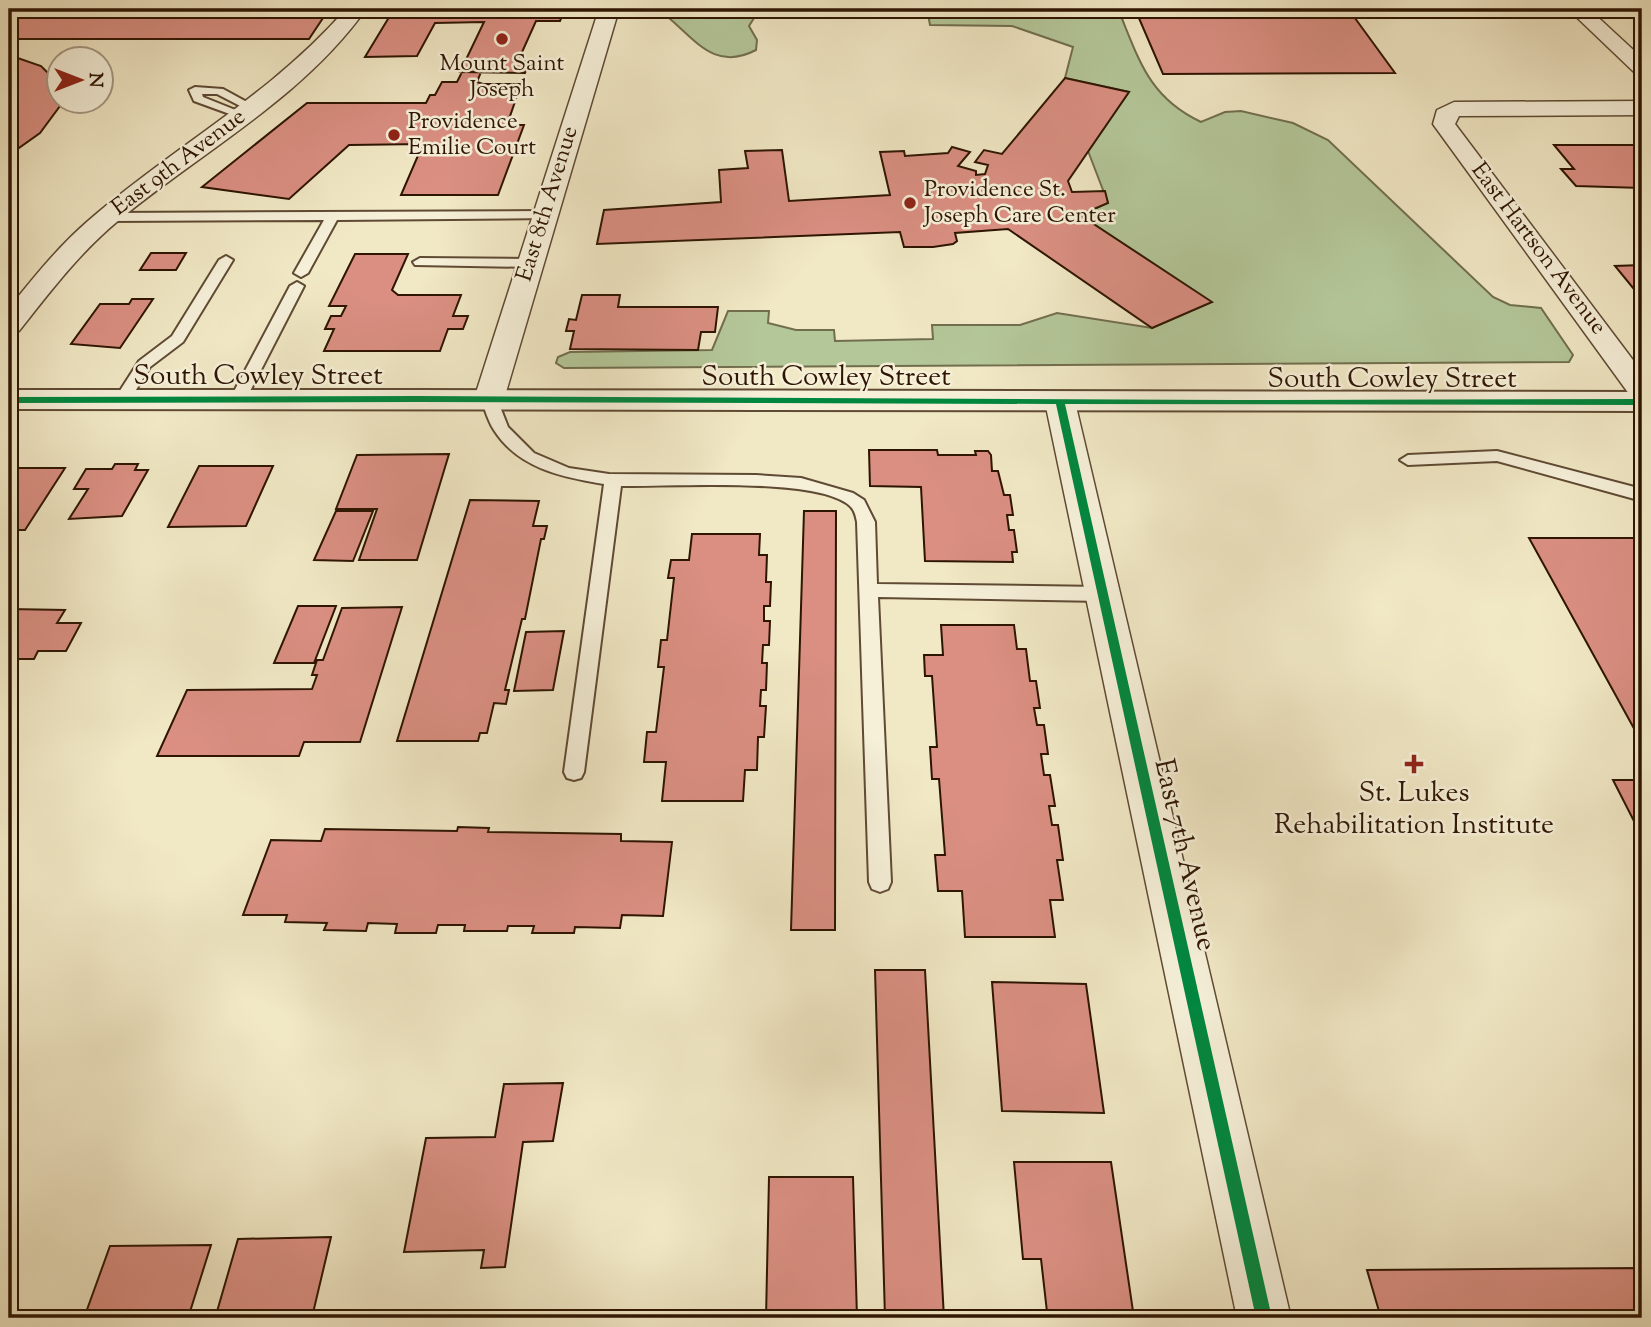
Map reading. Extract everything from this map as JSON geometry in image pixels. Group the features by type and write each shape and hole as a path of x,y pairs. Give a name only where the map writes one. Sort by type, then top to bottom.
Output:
{"street":[{"name":"East 9th Avenue","path":"9,325 72,251 107,217 306,64 338,32 356,9"},
{"name":"East 8th Avenue","path":"489,399 609,9"},
{"path":"1578,9 1642,69"},
{"name":"East Hartson Avenue","path":"1642,108 1454,109 1445,115 1444,124 1642,392"},
{"name":"South Cowley Street","path":"9,400 1642,402"},
{"name":"East 7th Avenue","path":"1060,402 1264,1318"}],"lane":[{"path":"107,217 545,215"},
{"path":"237,399 332,216"},
{"path":"122,400 144,365 178,339 226,260"},
{"path":"420,262 530,263"},
{"path":"489,399 501,429 526,453 573,476 613,480 794,482 825,488 849,497 860,506 866,522 880,882"},
{"path":"1408,460 1497,456 1642,495"},
{"path":"574,772 613,480"},
{"path":"869,590 1103,594"}],"green space":[{"path":"696,9 923,9 759,10 749,26 757,40 756,50 742,56 729,57 708,51 669,18 670,13 695,14"},
{"path":"927,9 1118,9 1148,75 1169,101 1183,112 1201,122 1225,112 1241,111 1293,123 1328,140 1493,297 1510,305 1541,308 1573,355 1569,362 564,368 556,363 558,357 570,352 712,350 728,311 769,311 768,323 796,330 834,330 835,341 933,339 932,325 1020,325 1057,313 1152,328 1211,302 1080,215 1108,203 1088,151 1129,92 1065,78 1073,47 1012,26 930,25"}],"building":[{"path":"9,9 329,9 309,39 9,39"},
{"name":"Mount Saint Joseph","path":"394,9 565,9 560,21 536,21 518,61 529,61 525,73 460,72 484,22 435,23 417,56 365,57"},
{"path":"1135,9 1361,9 1364,14 1352,14 1395,73 1163,74"},
{"path":"9,55 41,66 46,71 46,116 53,116 40,133 9,155"},
{"name":"Providence Emilie Court","path":"462,72 481,72 477,82 483,84 521,84 507,125 524,125 498,195 401,195 423,144 349,145 289,199 202,187 307,103 426,103 430,95 435,95 442,82 457,82"},
{"name":"Providence St. Joseph Care Center","path":"1065,78 1129,92 1068,181 1072,192 1105,191 1108,203 1080,215 1212,302 1152,328 1008,229 955,233 957,241 953,244 933,247 904,247 900,232 597,244 604,210 721,202 719,170 748,168 745,151 782,150 789,201 890,195 880,152 904,151 905,156 948,153 952,147 970,152 958,166 976,171 976,175 985,174 988,165 975,162 984,150 1002,154"},
{"path":"1554,145 1642,145 1642,188 1576,186 1561,169 1574,169"},
{"path":"151,253 186,253 176,270 140,270"},
{"path":"355,254 408,254 392,290 398,295 461,295 453,316 468,316 463,329 448,329 440,351 324,351 334,329 325,329 331,316 341,316 346,306 329,306"},
{"path":"1642,265 1642,299 1615,266"},
{"path":"582,295 620,295 618,307 718,307 715,332 701,332 698,350 570,349 574,331 566,331 569,319 576,320"},
{"path":"132,299 153,299 120,348 71,344 100,304 129,304"},
{"path":"869,450 937,450 938,455 976,455 975,451 988,451 991,455 992,471 998,471 1004,495 1010,495 1013,515 1007,515 1009,530 1014,530 1017,552 1012,552 1013,562 925,561 921,487 870,486"},
{"path":"449,454 417,560 359,560 377,509 336,509 357,455"},
{"path":"115,464 138,464 135,470 148,470 122,516 69,519 88,489 74,489 86,469 112,469"},
{"path":"199,466 273,466 246,526 168,527"},
{"path":"9,468 65,468 25,530 9,530"},
{"path":"470,500 539,501 533,526 547,526 544,539 541,539 525,619 522,619 505,690 509,690 506,704 494,703 487,733 480,733 478,741 397,741"},
{"path":"336,511 373,511 353,561 314,560"},
{"path":"804,511 836,511 835,930 791,930"},
{"path":"692,534 760,534 759,555 767,555 766,582 771,582 770,606 764,606 764,621 770,621 769,645 763,645 762,663 767,663 766,690 761,690 760,706 766,706 764,737 758,737 757,770 745,770 743,801 662,801 666,762 644,762 647,732 656,732 664,667 658,667 661,640 667,640 674,578 668,578 671,560 689,560"},
{"path":"1529,538 1642,538 1642,743"},
{"path":"298,606 336,606 314,663 274,663"},
{"path":"402,607 360,742 304,742 299,756 157,756 187,690 312,689 317,675 312,675 317,660 323,660 342,608"},
{"path":"9,609 65,610 57,623 81,623 66,651 38,651 34,659 9,659"},
{"path":"941,625 1014,625 1017,649 1026,649 1030,681 1036,681 1040,708 1034,708 1037,725 1044,725 1048,754 1041,754 1044,775 1050,775 1055,806 1049,806 1052,825 1058,825 1063,860 1057,860 1063,900 1050,900 1055,937 965,937 962,891 938,891 935,855 945,855 939,779 932,779 930,747 937,747 932,676 925,676 924,655 943,655"},
{"path":"564,631 553,690 514,691 526,632"},
{"path":"1613,780 1642,780 1642,829 1638,829"},
{"path":"458,827 489,828 488,832 621,834 621,841 672,842 663,916 622,915 620,928 575,927 574,933 532,933 534,926 508,926 507,931 464,931 465,925 438,925 436,933 395,933 397,924 368,923 366,931 324,930 327,923 285,922 287,915 243,915 271,840 321,841 325,829 457,831"},
{"path":"875,970 925,970 944,1318 885,1318"},
{"path":"992,982 1086,984 1104,1113 1002,1111"},
{"path":"563,1083 553,1141 523,1142 505,1267 481,1268 484,1250 404,1252 426,1138 495,1137 504,1084"},
{"path":"1014,1162 1111,1162 1134,1318 1028,1318 1028,1312 1047,1312 1041,1259 1023,1259"},
{"path":"769,1177 853,1177 857,1318 766,1318"},
{"path":"331,1237 313,1313 216,1315 238,1239"},
{"path":"211,1245 188,1318 84,1318 110,1246"},
{"path":"1642,1268 1642,1318 1381,1318 1367,1270"}],"cycle path":[{"path":"9,400 1642,402"},
{"path":"1060,402 1264,1318"}],"place":[{"name":"Mount Saint Joseph","path":"502,39"},
{"name":"Providence Emilie Court","path":"394,135"},
{"name":"Providence St. Joseph Care Center","path":"910,203"},
{"name":"St. Lukes Rehabilitation Institute","path":"1414,764"}]}
